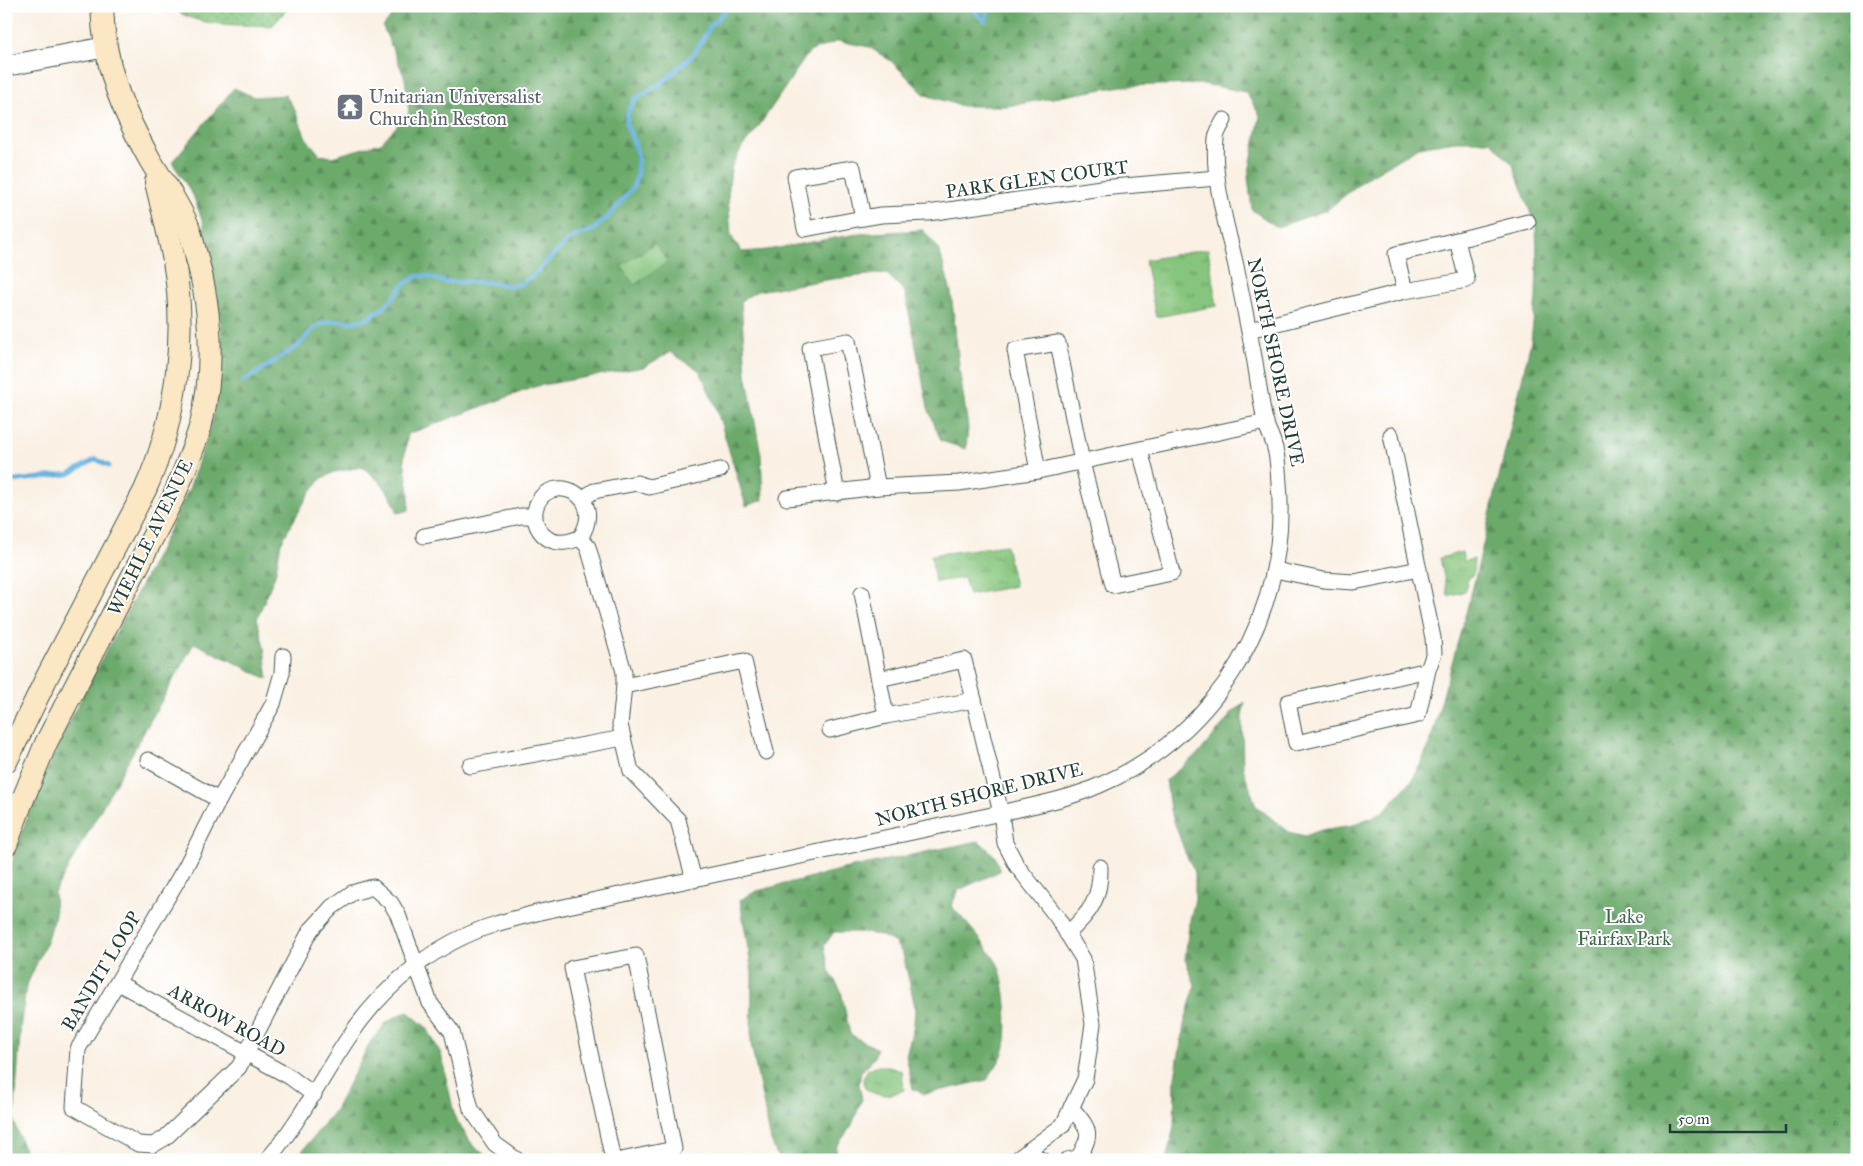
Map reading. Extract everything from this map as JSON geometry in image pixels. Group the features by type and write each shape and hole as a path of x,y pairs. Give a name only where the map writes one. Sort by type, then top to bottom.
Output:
{"main road":[{"name":"WIEHLE AVENUE","path":"6,845 46,743 169,506 201,424 206,389 209,344 205,288 188,226 123,109 110,70 102,6"},
{"name":"WIEHLE AVENUE","path":"6,762 47,677 145,490 157,463 168,424 175,389 179,343 178,295 174,261 151,162"}],"street":[{"path":"6,66 106,47"},
{"name":"NORTH SHORE DRIVE","path":"267,1160 292,1129 362,1019 394,984 416,966 429,956 460,939 495,924 540,912 1001,813 1071,796 1100,785 1142,762 1183,732 1207,707 1228,680 1260,622 1275,570 1280,522 1280,484 1275,447 1266,422 1217,178 1216,137 1224,120"},
{"name":"PARK GLEN COURT","path":"862,218 854,168 795,177 805,230 881,215 928,213 1101,188 1217,178"},
{"path":"1405,291 1396,254 1528,222"},
{"path":"1249,330 1405,291 1467,280 1457,240"},
{"path":"837,493 810,348 848,341 878,487"},
{"path":"1038,471 1015,350 1058,342 1082,462 1112,584 1172,573 1140,450"},
{"path":"787,498 878,487 959,483 1038,471 1266,422"},
{"path":"1391,435 1433,638 1434,652 1418,715 1296,742 1288,702 1428,670"},
{"path":"582,499 594,491 637,483 649,487 720,470"},
{"path":"560,488 576,493 585,502 588,515 586,528 580,538 564,542 550,540 538,531 535,516 537,503 548,492 560,488"},
{"path":"424,536 521,516 535,516"},
{"path":"580,538 588,547 624,672 620,725 631,771 678,820 694,880"},
{"path":"1275,570 1323,580 1354,582 1420,569"},
{"path":"862,593 886,716"},
{"name":"BANDIT LOOP","path":"283,656 282,673 273,704 219,800 186,866 78,1049 74,1106 138,1144 154,1145 166,1138 239,1067 310,932 332,907 352,893 373,888 390,903 398,915 416,966"},
{"path":"879,679 964,660 1001,813 1005,843 1017,866 1057,917 1083,959 1094,1024 1085,1079 1062,1125 1016,1160"},
{"path":"624,686 744,661 766,752"},
{"path":"830,730 886,716 974,700"},
{"path":"470,766 623,738"},
{"path":"148,760 219,800"},
{"path":"1067,934 1080,923 1093,904 1100,885 1100,867"},
{"path":"613,1160 572,968 636,956 674,1149 621,1160"},
{"path":"416,966 430,1003 452,1032 471,1109 495,1144 517,1160"},
{"name":"ARROW ROAD","path":"118,983 290,1077 314,1095"},
{"path":"1067,1160 1078,1158 1088,1142 1086,1126 1071,1107"},
{"path":"1029,1150 1036,1158 1043,1160"}],"green space":[{"path":"170,6 290,6 272,26 205,22 193,19"},
{"name":"Lake Fairfax Park","path":"400,6 1857,6 1857,1160 1166,1160 1174,1127 1175,1077 1184,1025 1195,985 1185,959 1189,924 1195,899 1195,872 1186,855 1170,810 1166,780 1200,752 1232,713 1245,702 1242,717 1243,768 1256,806 1289,832 1305,836 1321,830 1353,825 1383,812 1413,779 1429,746 1473,587 1531,341 1536,297 1536,228 1513,165 1491,141 1455,141 1419,147 1365,179 1327,210 1277,227 1252,210 1248,177 1260,116 1246,92 1203,84 1121,86 1007,106 962,106 925,95 891,61 869,47 838,41 809,52 755,132 742,147 731,168 728,196 731,236 742,252 767,250 857,234 923,230 939,249 951,292 968,427 966,449 941,441 928,408 905,292 886,273 757,291 741,301 746,373 761,455 763,500 746,506 715,404 699,370 670,352 644,367 537,386 408,434 404,459 409,492 409,510 398,513 392,498 384,487 362,467 334,472 321,479 310,492 281,543 275,575 257,619 264,647 268,679 194,643 54,893 55,915 45,945 26,987 21,1022 14,1122 26,1155 31,1160 6,1160 6,879 32,802 74,712 156,557 189,489 213,419 222,349 220,313 203,222 193,195 172,162 234,88 254,97 285,95 294,108 306,138 320,155 332,157 381,143 409,113 405,78 383,27"},
{"path":"655,243 668,262 634,285 621,266"},
{"path":"1208,249 1217,306 1156,317 1145,260"},
{"path":"1006,545 1015,586 969,595 964,578 935,582 931,555"},
{"path":"1462,552 1464,561 1474,559 1473,574 1467,580 1466,591 1448,596 1440,558"},
{"path":"979,841 995,856 1000,871 959,890 951,906 981,940 997,963 1003,980 1007,1028 1004,1050 998,1064 987,1080 925,1094 913,1089 906,1055 914,1025 915,1007 903,954 894,942 880,935 834,932 824,946 829,970 841,991 850,1034 877,1048 874,1058 861,1072 859,1084 862,1099 852,1125 837,1146 835,1160 779,1160 771,1141 751,1044 752,973 740,900 757,891 843,869"},
{"path":"407,1011 427,1028 441,1054 455,1118 474,1147 492,1160 295,1160 335,1110 371,1041 388,1021"},
{"path":"876,1066 886,1066 902,1071 904,1090 894,1094 879,1095 865,1088 863,1079 868,1069"}],"waterway":[{"path":"244,381 298,346 313,329 323,323 335,321 352,322 366,319 383,308 403,285 417,276 426,276 444,282 487,282 510,286 521,284 533,276 568,240 594,229 608,217 633,187 637,176 638,155 626,124 628,111 635,99 663,82 693,55 711,25 730,6"},
{"path":"974,6 976,13 985,21 990,6"},
{"path":"6,482 69,474 96,459 109,466"}],"place":[{"name":"Unitarian Universalist Church in Reston","path":"350,107"}]}
